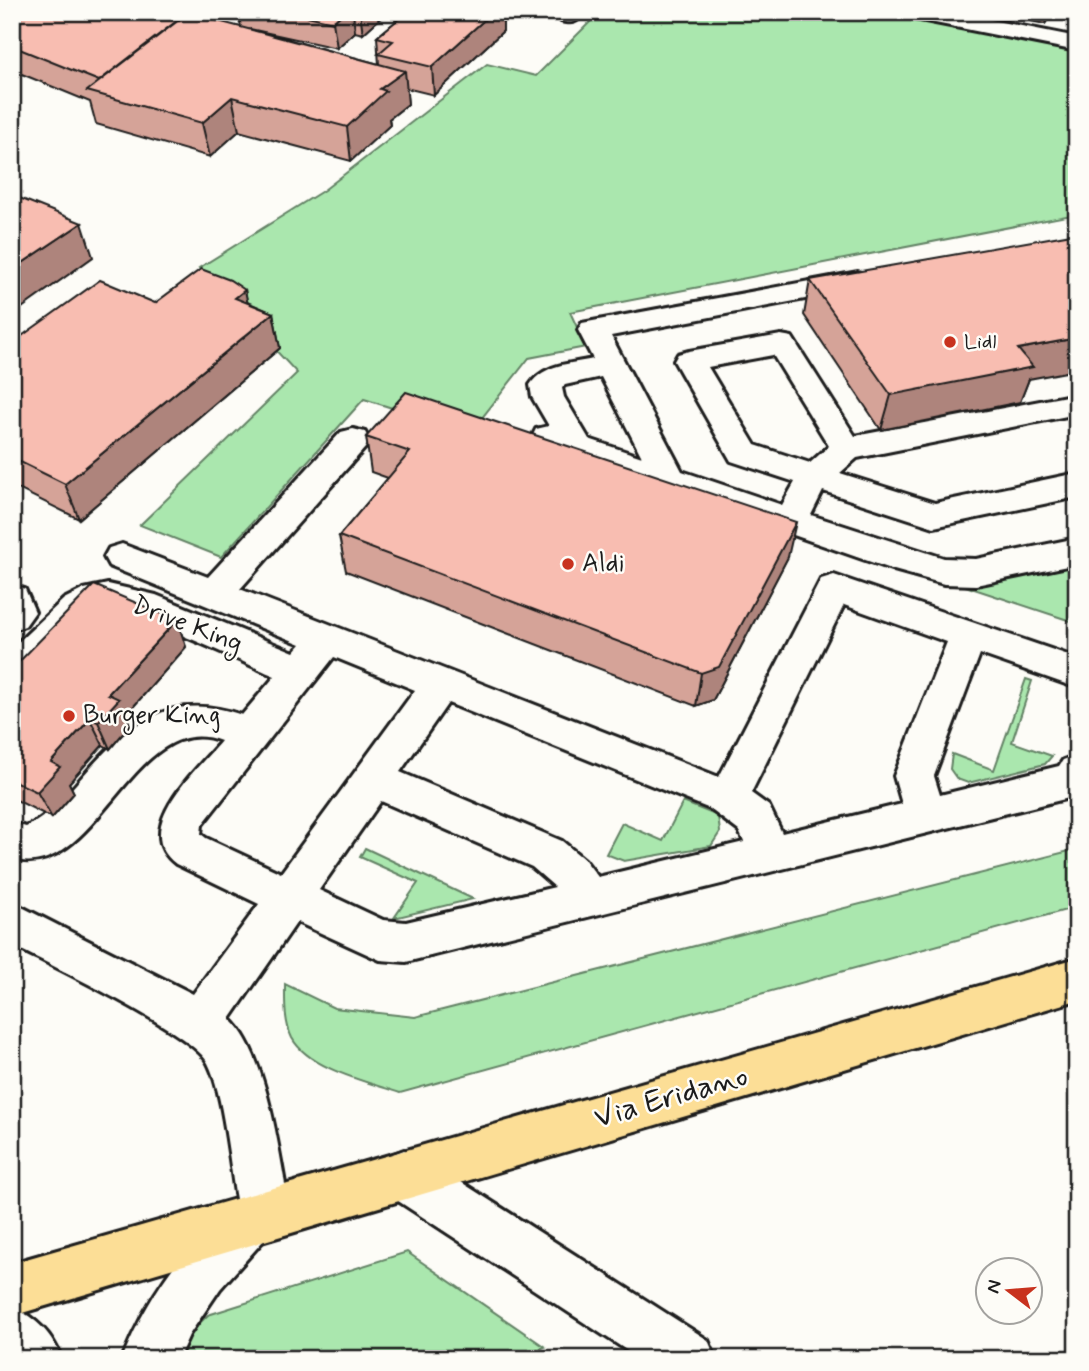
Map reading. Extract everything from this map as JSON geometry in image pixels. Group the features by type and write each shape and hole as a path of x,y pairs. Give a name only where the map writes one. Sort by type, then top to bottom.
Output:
{"main road":[{"name":"Via Eridano","path":"12,1290 1077,979"}],"street":[{"path":"915,12 1077,44"},
{"path":"670,480 593,330 888,275"},
{"path":"847,449 780,344 689,361 743,453 814,477 934,515 1077,485"},
{"path":"610,365 555,377 546,385 563,442 907,561 944,571 976,572 1077,551"},
{"path":"790,521 814,477 847,449 1077,404"},
{"path":"214,594 353,440"},
{"path":"122,557 728,799 754,819 771,854"},
{"path":"728,799 834,589 1077,673"},
{"name":"Drive King","path":"12,671 77,610 97,599 108,598 143,605 301,671"},
{"path":"12,599 17,612 12,616"},
{"path":"930,816 914,787 914,776 969,635"},
{"path":"327,639 184,816 179,830 180,841 205,859 380,940 406,942 588,899 1074,780 1077,772"},
{"path":"200,1023 440,684"},
{"path":"12,841 26,845 59,830 134,747 166,727 208,721 250,735"},
{"path":"373,779 547,854 561,863 588,899"},
{"path":"12,922 200,1023 225,1046 235,1065 256,1219 201,1270 170,1317 149,1359"},
{"path":"404,1175 686,1358"},
{"path":"12,1334 35,1359"}],"green space":[{"path":"600,12 885,12 1077,51 1077,214 570,312 586,347 529,358 470,433 364,399 221,557 140,525 297,373 199,268 324,190 487,64 536,76"},
{"path":"1077,561 1077,623 962,585"},
{"path":"1026,679 1032,681 1012,742 1052,756 1045,764 968,783 957,779 950,769 952,754 994,770"},
{"path":"683,802 718,816 720,832 711,846 624,861 606,854 622,823 663,841"},
{"path":"365,848 473,899 394,918 418,883 360,857"},
{"path":"1077,849 1077,907 400,1093 325,1066 300,1049 292,1038 288,1025 285,984 334,1008 415,1017"},
{"path":"407,1252 545,1347 511,1359 173,1359 181,1341 208,1315"}],"building":[{"path":"12,12 172,12 183,16 99,81 12,46"},
{"path":"290,12 344,12 333,22"},
{"path":"407,12 493,12 432,67 378,54 393,41 377,37"},
{"path":"188,13 405,71 380,89 386,91 347,127 232,97 202,123 87,91"},
{"path":"12,195 82,223 12,270"},
{"name":"Lidl","path":"1077,233 1077,338 1018,349 1033,367 891,395 810,280"},
{"path":"201,269 230,280 245,290 235,298 273,313 65,484 12,458 12,343 100,280 155,303"},
{"name":"Aldi","path":"406,392 796,522 719,667 701,673 339,536 410,452 366,437"},
{"name":"Burger King","path":"94,585 177,620 108,694 119,699 98,722 90,719 51,762 60,767 37,792 12,780 12,669"}],"place":[{"name":"Lidl","path":"950,342"},
{"name":"Aldi","path":"568,564"},
{"name":"Burger King","path":"69,716"}]}
